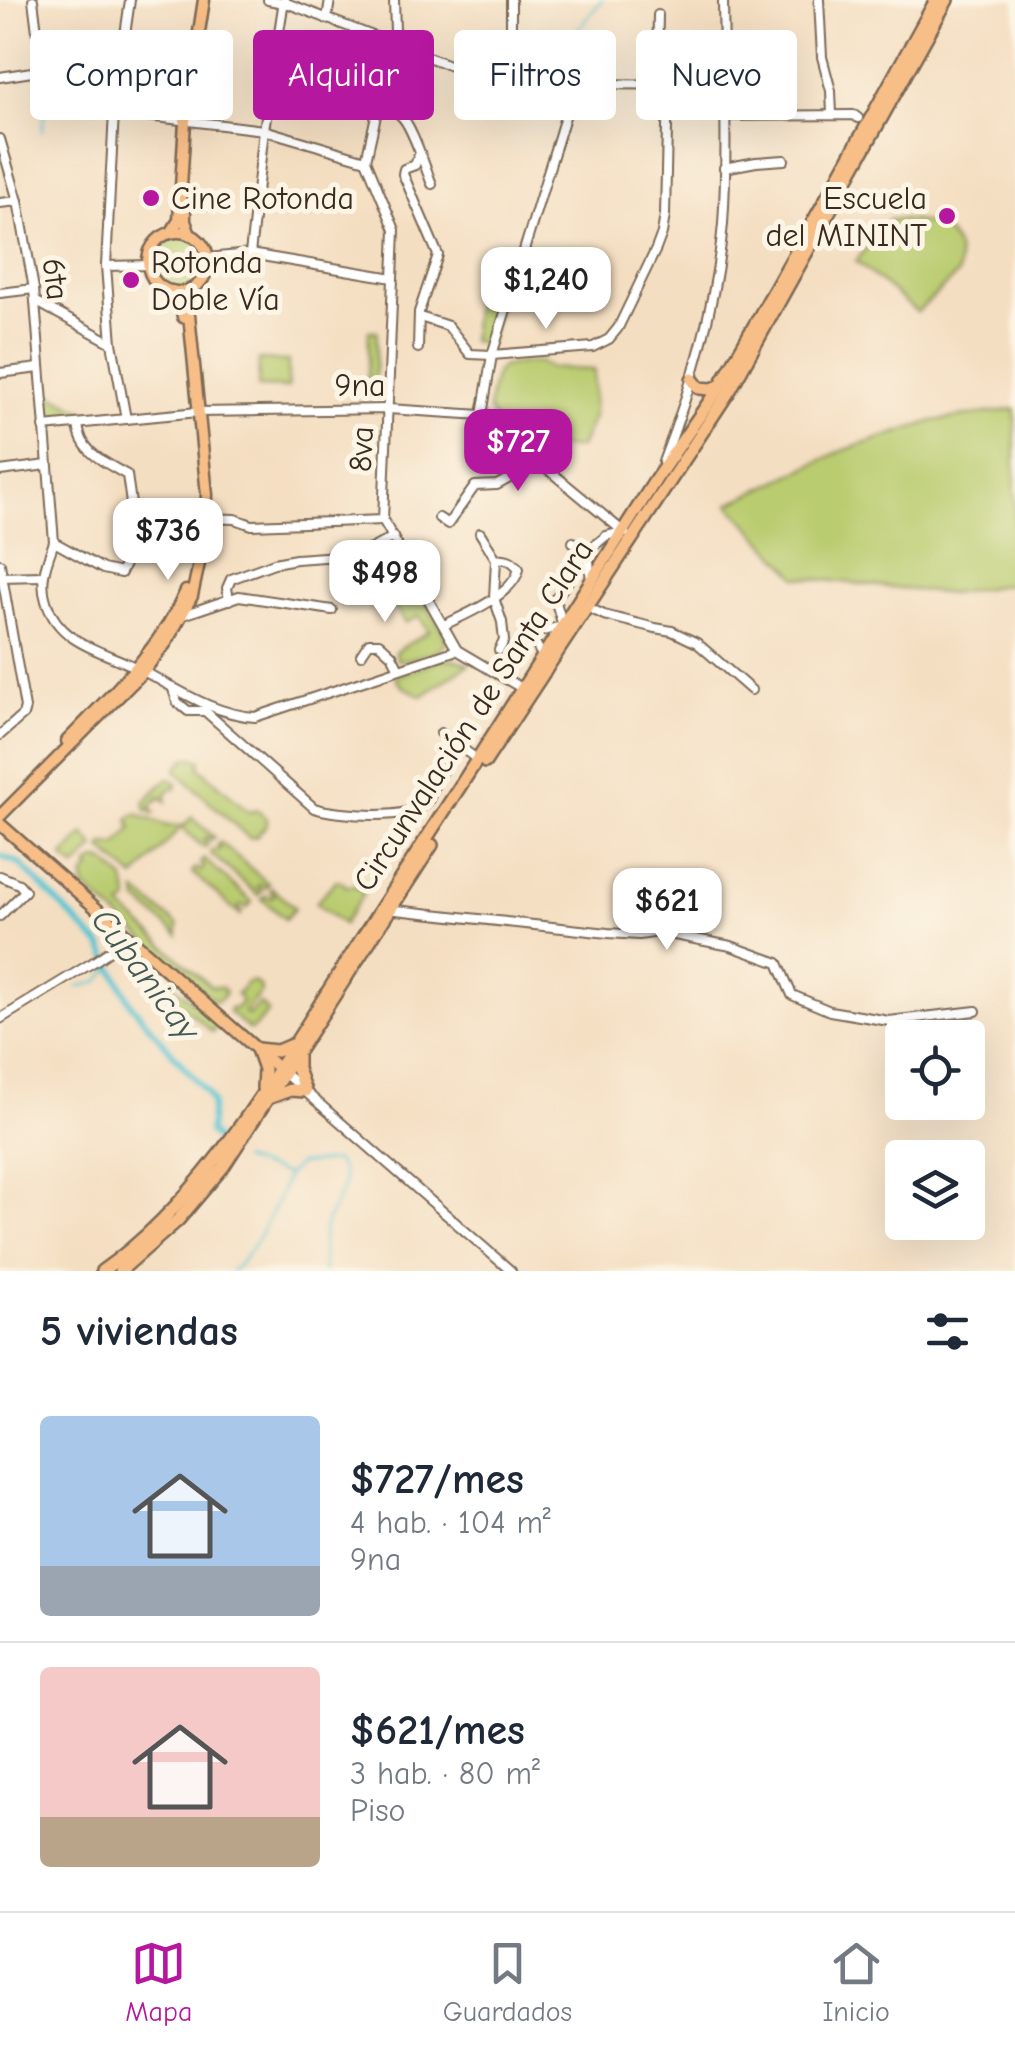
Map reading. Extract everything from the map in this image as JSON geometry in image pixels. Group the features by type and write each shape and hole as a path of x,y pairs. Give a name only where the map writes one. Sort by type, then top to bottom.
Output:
{"highway":[{"name":"Circunvalación de Santa Clara","path":"124,1269 178,1220 212,1180 460,794 588,608 656,479 720,386 936,0"},
{"name":"Circunvalación de Santa Clara","path":"460,794 591,581 730,390 947,0"},
{"path":"692,379 699,388 720,386"},
{"path":"257,1048 295,1048 297,1069 306,1091 266,1094 257,1048"},
{"name":"Circunvalación de Santa Clara","path":"102,1271 178,1204 266,1094"}],"main road":[{"path":"195,412 181,305 172,291 155,281 149,266 154,244 171,233 179,220 188,121 208,0"},
{"path":"188,121 185,214 190,235"},
{"path":"0,816 166,643 192,596 200,564 204,517 188,304 190,290 207,270 207,258 203,246 190,235 171,233"},
{"path":"172,291 190,290"},
{"path":"140,670 186,594 204,517"},
{"path":"5,807 17,838"},
{"path":"0,827 281,1070"}],"street":[{"path":"33,0 37,30"},
{"path":"125,30 130,0"},
{"path":"268,0 284,1 356,30"},
{"path":"327,19 330,0"},
{"path":"394,0 395,30"},
{"path":"511,0 511,30"},
{"path":"722,0 723,30"},
{"path":"820,0 822,57 832,114"},
{"path":"250,254 284,1"},
{"path":"658,15 658,30"},
{"path":"0,77 30,73"},
{"path":"797,115 858,118"},
{"path":"114,120 106,266 112,343 126,419"},
{"path":"180,120 264,130 366,160 375,120"},
{"path":"405,120 420,155 420,165 432,184"},
{"path":"564,120 492,355 482,415 628,535"},
{"path":"420,317 448,326 470,354 593,346 609,339 638,288 662,233 666,215 667,120"},
{"path":"656,479 687,400 716,278 725,120"},
{"name":"6ta","path":"0,139 18,201 34,289 54,542 42,576"},
{"name":"8va","path":"366,160 395,230 383,520 458,650 522,689"},
{"path":"724,168 784,160"},
{"path":"418,348 418,312 438,255 402,174 404,169 420,165"},
{"path":"0,204 18,201"},
{"path":"207,258 250,254 393,278"},
{"path":"106,266 149,266"},
{"path":"0,292 34,289"},
{"path":"35,302 112,343"},
{"path":"0,373 40,368"},
{"name":"9na","path":"44,427 195,412 388,409 482,415"},
{"path":"54,542 103,568 121,573 133,540 128,475 84,447 78,424"},
{"path":"501,460 516,474"},
{"path":"439,518 448,524 476,486 497,484 538,462"},
{"path":"0,471 47,465"},
{"path":"204,517 236,518 252,526 383,520"},
{"path":"480,533 496,559 494,598 504,640 499,650"},
{"path":"588,551 606,536 628,535"},
{"path":"229,600 226,588 231,579 285,561 352,555 393,537"},
{"path":"574,542 588,551"},
{"path":"588,551 591,581"},
{"path":"444,625 494,598 517,578 519,568 513,562 496,559"},
{"path":"0,564 25,708 23,715 0,735"},
{"path":"1,577 42,576 46,603 71,636 172,689 230,712 254,716 458,650"},
{"path":"543,657 530,634 563,626 556,599 568,581"},
{"path":"183,615 245,596 332,610"},
{"path":"588,608 672,631 697,642 751,690"},
{"path":"361,654 369,644 379,644 392,654 399,669"},
{"path":"172,689 176,702 188,711 206,711 314,808 328,812 405,814 419,808 427,803 459,746"},
{"path":"442,733 478,760"},
{"path":"0,876 25,891 0,916"},
{"path":"386,909 608,932 660,932 731,946 778,962 792,995 830,1011 888,1021 976,1012"},
{"path":"0,1019 130,937"},
{"path":"77,960 82,969"},
{"path":"281,1070 512,1271"}],"green space":[{"path":"889,220 938,227 957,250 958,274 917,312 856,261"},
{"path":"179,235 198,243 206,262 198,281 179,289 160,281 152,262 160,243"},
{"path":"485,257 509,262 489,344 471,341"},
{"path":"369,331 377,331 374,394 367,394"},
{"path":"259,360 288,361 288,388 258,387"},
{"path":"540,362 549,368 594,370 593,417 580,448 529,448 494,419 488,409 499,369"},
{"path":"45,391 92,416 56,421 47,414"},
{"path":"1015,409 1015,583 951,594 797,577 729,504 839,452 933,421"},
{"path":"392,546 446,642 431,653 398,661 395,652 429,631 419,616 405,623 389,596 388,590 408,579 406,575 399,579 383,551"},
{"path":"440,660 469,664 422,696 402,686 395,677"},
{"path":"187,757 199,759 199,767 249,812 257,810 267,819 256,837 249,838 177,772"},
{"path":"168,778 177,783 176,789 171,788 166,794 166,802 160,797 150,807 156,814 146,810 144,802"},
{"path":"137,814 167,826 182,826 135,878 101,848 117,845 132,828 128,819"},
{"path":"192,817 214,837 204,840 208,844 204,848 182,828"},
{"path":"84,834 95,847 76,868 63,857"},
{"path":"220,842 269,884 257,887 262,891 258,895 210,853 220,848"},
{"path":"204,859 252,902 247,908 238,908 240,915 192,872 196,868 201,871"},
{"path":"96,860 104,861 125,880 129,901 121,907 211,987 221,987 224,996 216,1002 84,887 84,876 91,869 88,866"},
{"path":"335,881 348,887 353,885 364,893 343,924 316,903"},
{"path":"272,888 295,908 285,919 262,899 274,895"},
{"path":"137,892 178,925 178,935 138,901"},
{"path":"166,981 216,1023 214,1031 161,986"},
{"path":"252,981 260,986 261,992 244,1012 248,1015 259,1003 268,1012 249,1030 229,1012 242,1002 236,994"}],"waterway":[{"path":"577,30 602,0"},
{"path":"42,131 43,120"},
{"name":"Cubanicay","path":"0,856 19,863 102,947 132,1006 207,1093 212,1103 209,1132 218,1143"},
{"path":"77,987 98,982 111,968"},
{"name":"Cubanicay","path":"241,1160 287,1175 299,1164 335,1161 341,1169 342,1191 324,1233 324,1271"},
{"path":"231,1271 256,1241 287,1175"}],"place":[{"name":"Cine Rotonda","path":"151,198"},
{"name":"Escuela del MININT","path":"947,216"},
{"name":"Rotonda Doble Vía","path":"131,280"}]}
